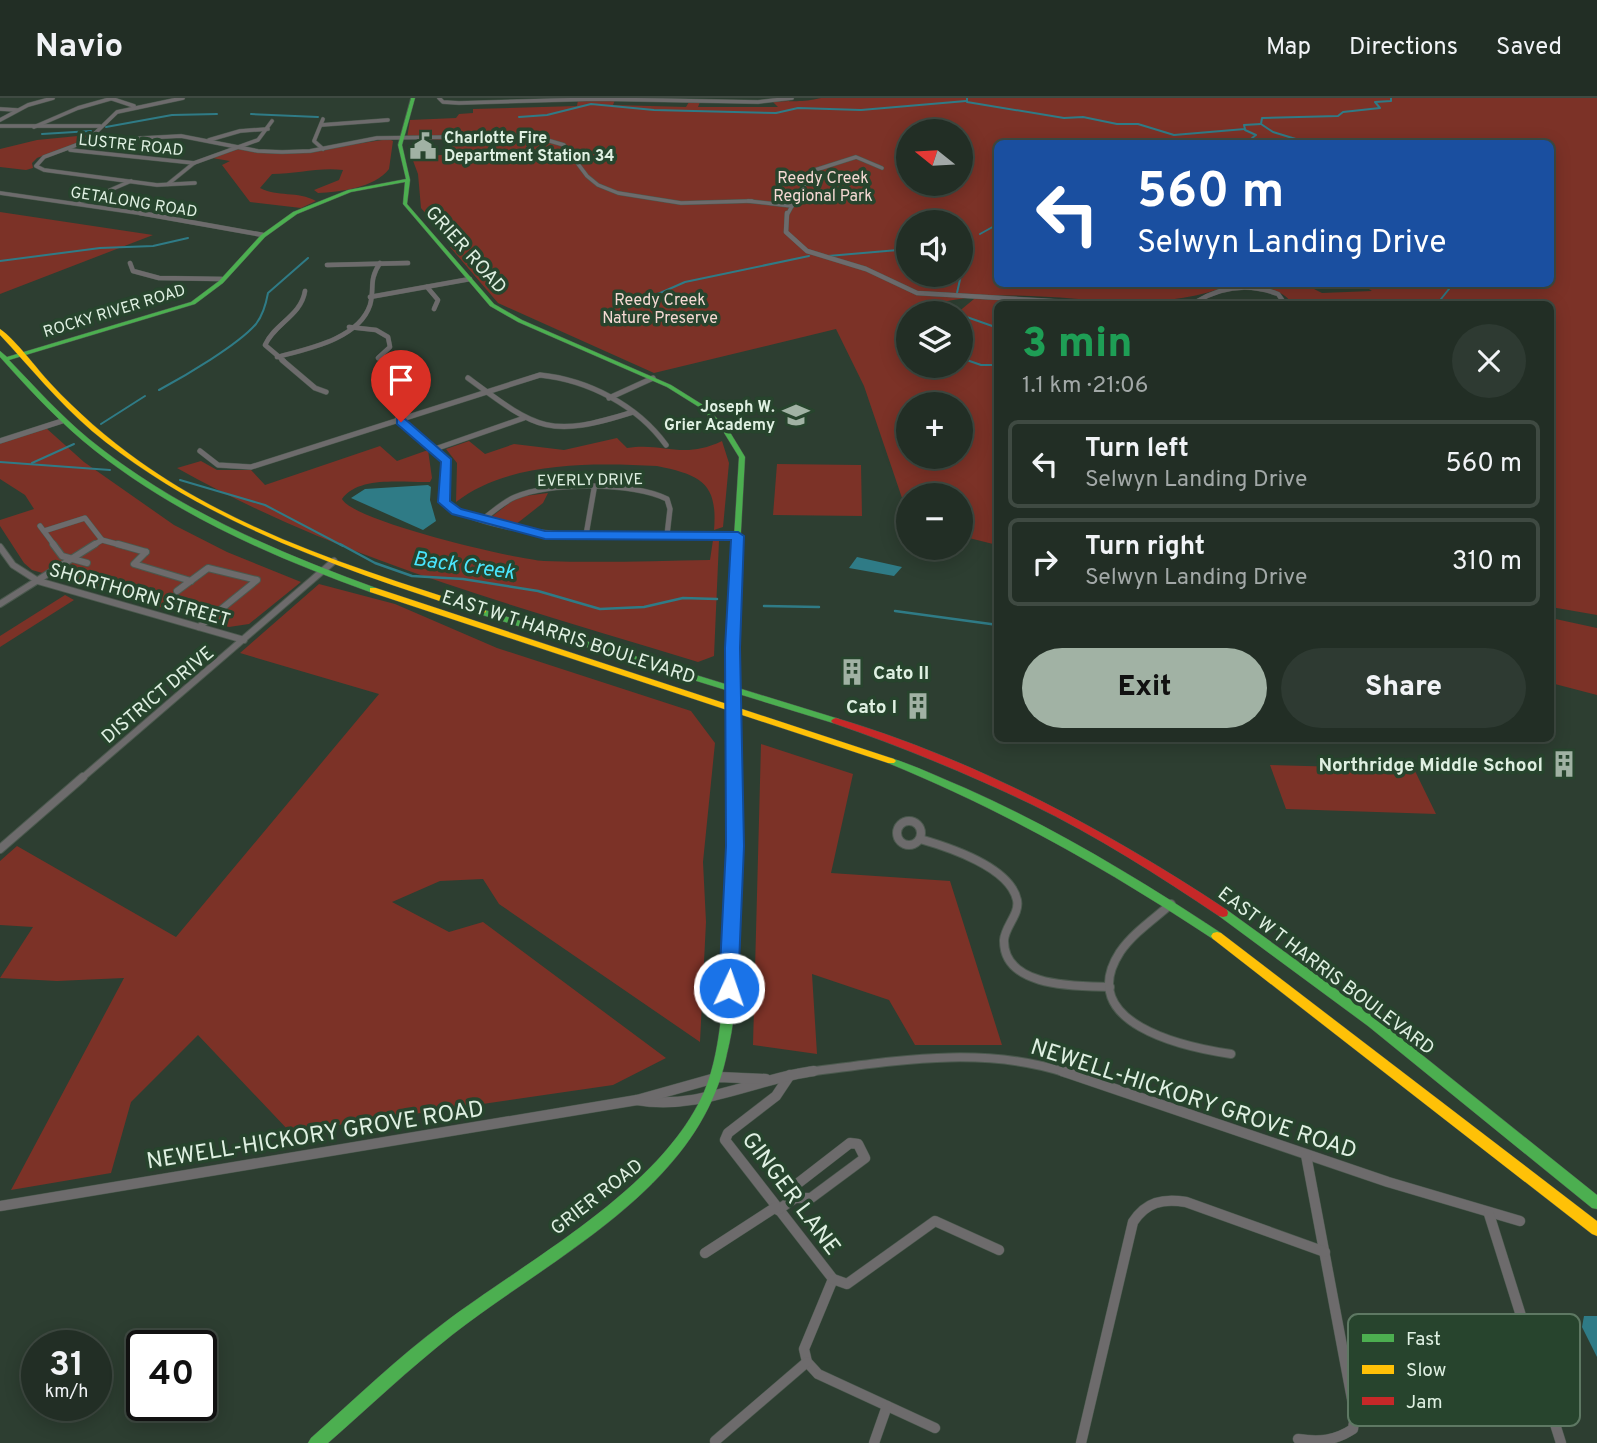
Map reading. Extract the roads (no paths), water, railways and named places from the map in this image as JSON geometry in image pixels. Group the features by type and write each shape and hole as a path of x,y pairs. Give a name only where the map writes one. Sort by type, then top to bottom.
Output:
{"main road":[{"path":"407,183 400,150 414,98"},
{"name":"ROCKY RIVER ROAD","path":"2,358 193,303 206,296 264,235 325,199 391,183 407,183"},
{"name":"GRIER ROAD","path":"316,1443 455,1324 630,1196 667,1160 707,1099 715,1077 728,1012 735,846 733,690 743,457 738,445 686,396 653,378 501,310 481,296 470,279 406,207 407,183"},
{"name":"EAST W T HARRIS BOULEVARD","path":"0,331 85,422 155,474 226,514 390,582 927,753 1016,793 1109,841 1203,899 1279,951 1597,1203"},
{"name":"EAST W T HARRIS BOULEVARD","path":"2,358 62,421 104,457 166,498 240,537 321,572 397,599 886,757 965,790 1072,844 1171,904 1271,975 1597,1229"}],"street":[{"path":"0,120 18,110 53,98"},
{"path":"31,128 78,108 111,98 144,110"},
{"path":"87,141 113,114 183,98"},
{"path":"439,98 450,103 483,100 792,98"},
{"path":"0,109 18,110"},
{"path":"323,119 314,141 323,148"},
{"path":"321,125 388,120"},
{"path":"167,185 194,163 262,137 272,121"},
{"path":"367,139 373,121"},
{"path":"0,127 100,126"},
{"path":"209,140 240,131 268,129"},
{"path":"195,183 167,185 44,170 36,166 44,157 87,141 164,136 209,140 268,152 323,148 367,139 402,136 523,135 551,139 564,145 587,176 598,185 649,198 694,203 752,201 792,206"},
{"name":"LUSTRE ROAD","path":"65,150 194,163"},
{"path":"882,168 856,157 812,171 784,223 786,232 794,243 822,258 877,273 910,291 1057,301"},
{"path":"77,204 131,181"},
{"name":"GETALONG ROAD","path":"0,193 264,235"},
{"path":"130,263 136,273 153,278 222,279"},
{"path":"278,357 326,342 349,327 369,308 369,279 380,263"},
{"path":"327,265 408,263"},
{"path":"370,297 470,279"},
{"path":"427,287 438,300 434,309"},
{"path":"1198,301 1211,293 1245,287"},
{"path":"1254,287 1278,294 1282,301"},
{"path":"305,291 303,304 265,342 278,357 315,388 326,392"},
{"path":"349,327 376,330 388,337 390,347 378,358"},
{"path":"200,450 218,465 251,467 531,376 550,375 609,398 633,412 660,436 666,445"},
{"path":"468,378 538,427 562,430 633,412"},
{"path":"609,398 653,378"},
{"path":"435,449 524,418"},
{"path":"398,419 447,461 444,502 457,512 545,535 738,536"},
{"path":"0,441 62,421"},
{"path":"586,535 594,488"},
{"name":"EVERLY DRIVE","path":"483,519 512,498 527,493 635,488 657,492 667,499 670,509 667,535"},
{"path":"87,563 62,556 42,528 85,518 102,540 146,552 134,564 191,581"},
{"path":"0,604 102,540"},
{"name":"SHORTHORN STREET","path":"0,547 2,555 21,573 38,581 244,640"},
{"name":"DISTRICT DRIVE","path":"0,849 334,561"},
{"path":"177,591 208,568 257,580 199,627"},
{"path":"920,839 953,848 969,857 1001,878 1015,895 1016,909 1006,931 1004,946 1007,959 1024,974 1049,983 1110,987"},
{"path":"1171,904 1122,949 1113,966 1110,987 1122,1012 1150,1035 1187,1047 1231,1054"},
{"name":"NEWELL-HICKORY GROVE ROAD","path":"637,1100 654,1104 707,1099 766,1079 919,1057 986,1056 1015,1059 1055,1069 1489,1214 1520,1221"},
{"name":"NEWELL-HICKORY GROVE ROAD","path":"0,1206 637,1100 715,1077 748,1075 766,1079"},
{"name":"GINGER LANE","path":"790,1076 776,1096 725,1137 726,1144 833,1279 804,1349 807,1362"},
{"path":"705,1253 795,1198 811,1198 865,1158 864,1151 858,1144 849,1143 797,1184 795,1198"},
{"path":"1306,1155 1348,1369"},
{"path":"1082,1443 1133,1222 1143,1209 1162,1200 1186,1202 1325,1252"},
{"path":"1489,1214 1520,1314"},
{"path":"833,1279 848,1284 935,1221 999,1250"},
{"path":"715,1441 807,1362 818,1374 935,1428"},
{"path":"874,1443 887,1406"},
{"path":"1298,1439 1333,1440 1342,1437 1353,1426"},
{"path":"1556,1426 1561,1443"}],"water":[{"path":"431,487 430,500 436,521 423,530 351,498 365,489"},
{"path":"857,557 902,567 894,576 849,568"},
{"path":"1584,1316 1597,1316 1597,1357 1582,1327"}],"waterway":[{"path":"967,98 967,102 1064,118 1083,117 1117,124 1138,124 1174,135 1245,129 1244,125 1261,124"},
{"path":"1261,124 1262,118 1338,116 1343,112 1380,108 1375,102 1391,101 1391,98"},
{"path":"519,117 547,115 591,104 654,110 776,113 798,108 861,110 966,101"},
{"path":"106,127 172,115 217,114"},
{"path":"251,114 318,117"},
{"path":"1261,124 1273,132 1299,140"},
{"path":"1245,130 1256,135 1252,138 1254,140"},
{"path":"42,134 91,131"},
{"path":"980,234 994,226"},
{"path":"0,261 100,248 153,246 188,238"},
{"path":"828,256 896,250"},
{"path":"633,305 685,282 809,256"},
{"path":"159,390 210,360 248,332 261,317 268,293 308,258"},
{"path":"957,293 958,287"},
{"path":"1439,301 1451,287"},
{"path":"973,319 994,327"},
{"path":"973,362 994,365"},
{"path":"994,365 994,370"},
{"path":"101,424 145,396"},
{"path":"32,463 74,444"},
{"name":"Back Creek","path":"0,462 110,470"},
{"name":"Back Creek","path":"180,480 265,505 343,546"},
{"name":"Back Creek","path":"340,544 375,563 412,576 463,579 538,591 600,609 644,607 683,598 717,599"},
{"name":"Back Creek","path":"764,606 819,607"},
{"name":"Back Creek","path":"895,611 994,624"}],"place":[{"name":"Charlotte Fire Department Station 34","path":"423,146"},
{"name":"Joseph W. Grier Academy","path":"796,415"},
{"name":"Cato II","path":"852,672"},
{"name":"Cato I","path":"918,706"},
{"name":"Northridge Middle School","path":"1564,764"}],"park label":[{"name":"Reedy Creek Regional Park","path":"823,186"},
{"name":"Reedy Creek Nature Preserve","path":"660,308"}]}
